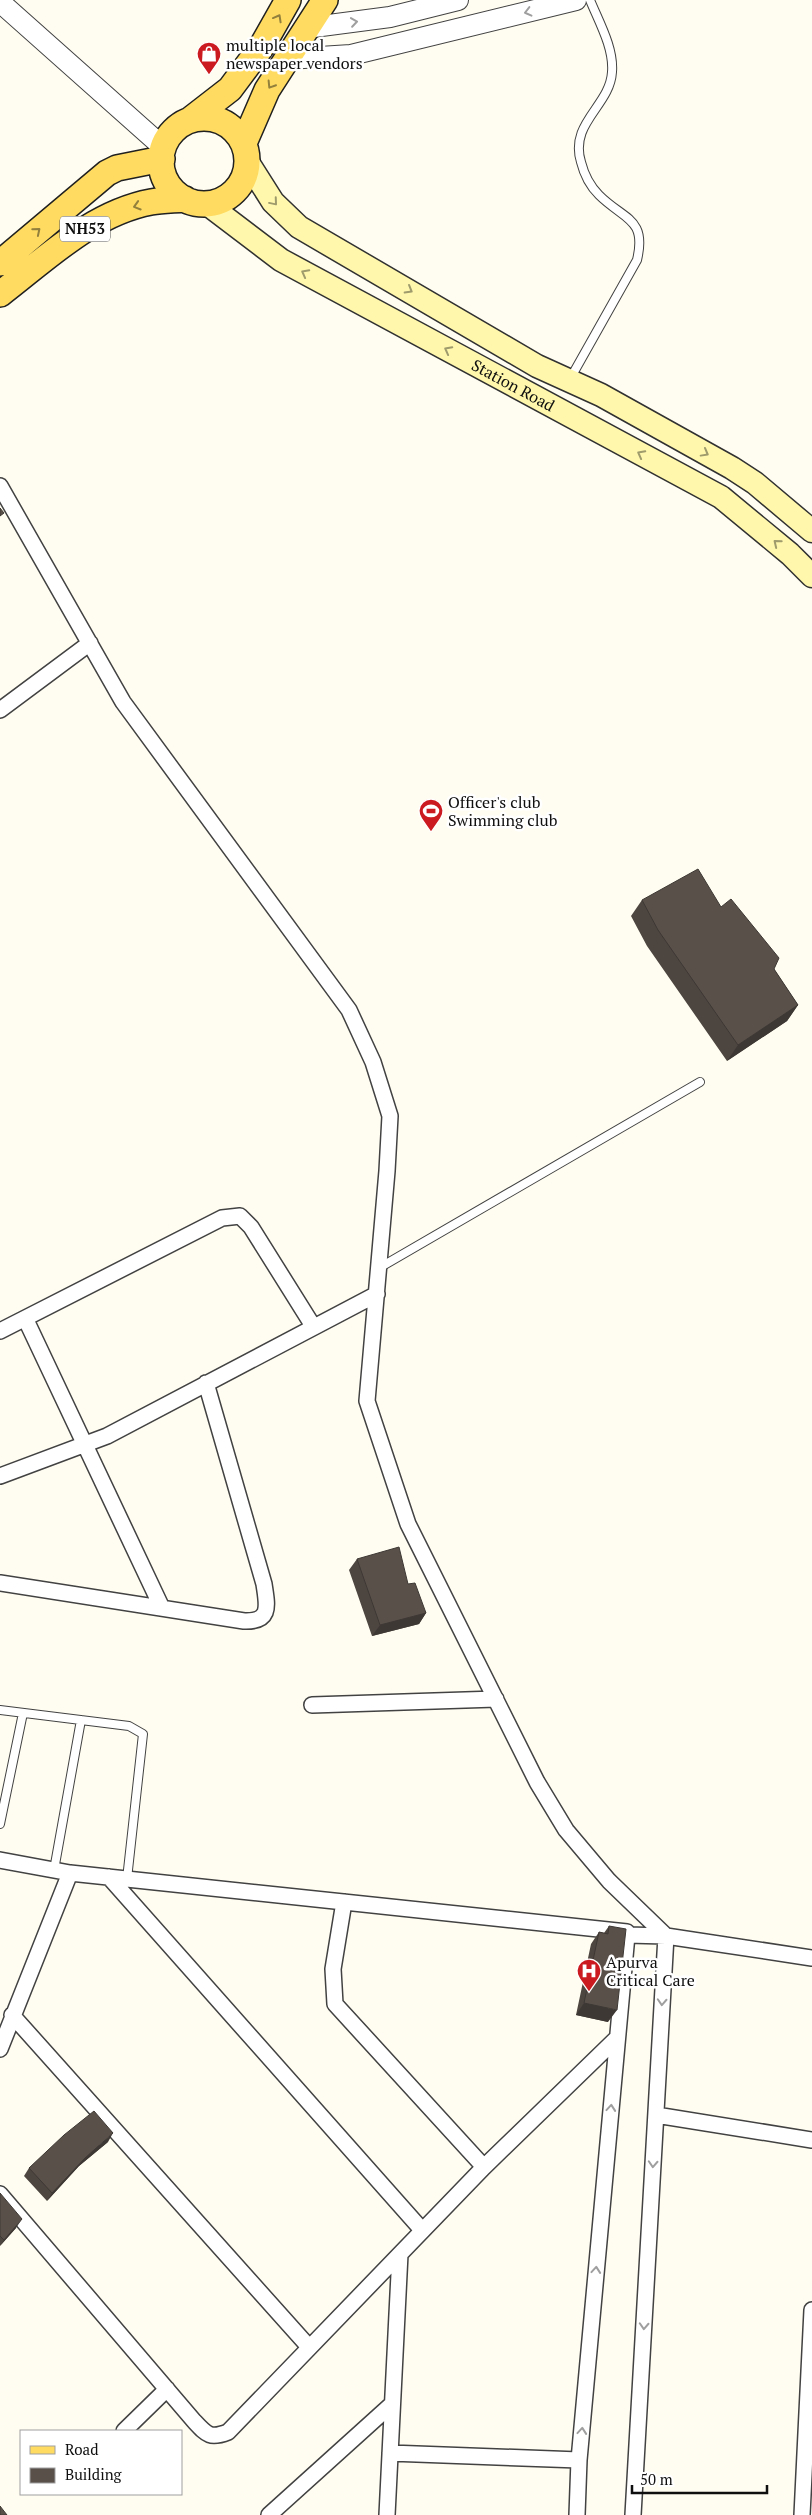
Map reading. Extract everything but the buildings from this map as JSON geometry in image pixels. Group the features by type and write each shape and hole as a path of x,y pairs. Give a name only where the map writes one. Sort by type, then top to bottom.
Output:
{"main road":[{"path":"288,0 262,46 230,89 177,128 167,140 163,154 166,180 174,191 196,201 222,200 235,190 244,177 246,152 267,90 325,0"},
{"path":"190,120 206,117 222,121 235,130 246,152"},
{"name":"Station Road","path":"246,152 272,202 299,227 537,366 601,395 743,474 812,531"},
{"name":"NH53","path":"0,263 108,172 163,154"},
{"name":"Station Road","path":"196,201 281,260 721,497 790,554 812,576"},
{"name":"NH53","path":"0,294 82,230 115,212 151,202 196,201"}],"street":[{"path":"306,28 390,17 458,0"},
{"path":"288,59 351,55 576,0"},
{"path":"0,2 163,154"},
{"path":"0,486 123,702 349,1010 373,1062 390,1116 367,1401 408,1524 537,1782 566,1830 609,1881 666,1936 633,2515"},
{"path":"0,710 90,643"},
{"path":"0,1331 26,1320 222,1218 232,1216 240,1216 251,1227 313,1326"},
{"path":"0,1476 107,1436 377,1294"},
{"path":"26,1320 162,1608"},
{"path":"0,1582 162,1608 257,1621 262,1618 267,1608 264,1584 206,1383"},
{"path":"312,1705 496,1699"},
{"path":"0,1860 70,1873 627,1932 627,1935 666,1936 812,1958"},
{"path":"0,2049 70,1873"},
{"path":"109,1877 422,2230"},
{"path":"344,1902 333,1969 335,2004 484,2167"},
{"path":"577,2515 579,2460 627,1935"},
{"path":"12,2015 309,2347"},
{"path":"0,2194 205,2433 216,2436 228,2432 484,2167 617,2038"},
{"path":"656,2115 812,2140"},
{"path":"387,2515 400,2254"},
{"path":"802,2515 812,2310"},
{"path":"125,2430 167,2389"},
{"path":"269,2515 392,2404"},
{"path":"390,2453 579,2460"}],"lane":[{"path":"569,381 637,260 641,244 639,233 633,222 599,195 586,178 580,160 579,143 586,120 608,90 612,73 611,56 590,0"},
{"path":"379,1268 700,1082"},
{"path":"0,1710 129,1726 143,1734 127,1879"},
{"path":"0,1824 23,1713"},
{"path":"54,1870 81,1720"}],"place":[{"name":"multiple local newspaper vendors","path":"209,75"},
{"name":"Officer's club Swimming club","path":"431,832"},
{"name":"Apurva Critical Care","path":"589,1992"}]}
